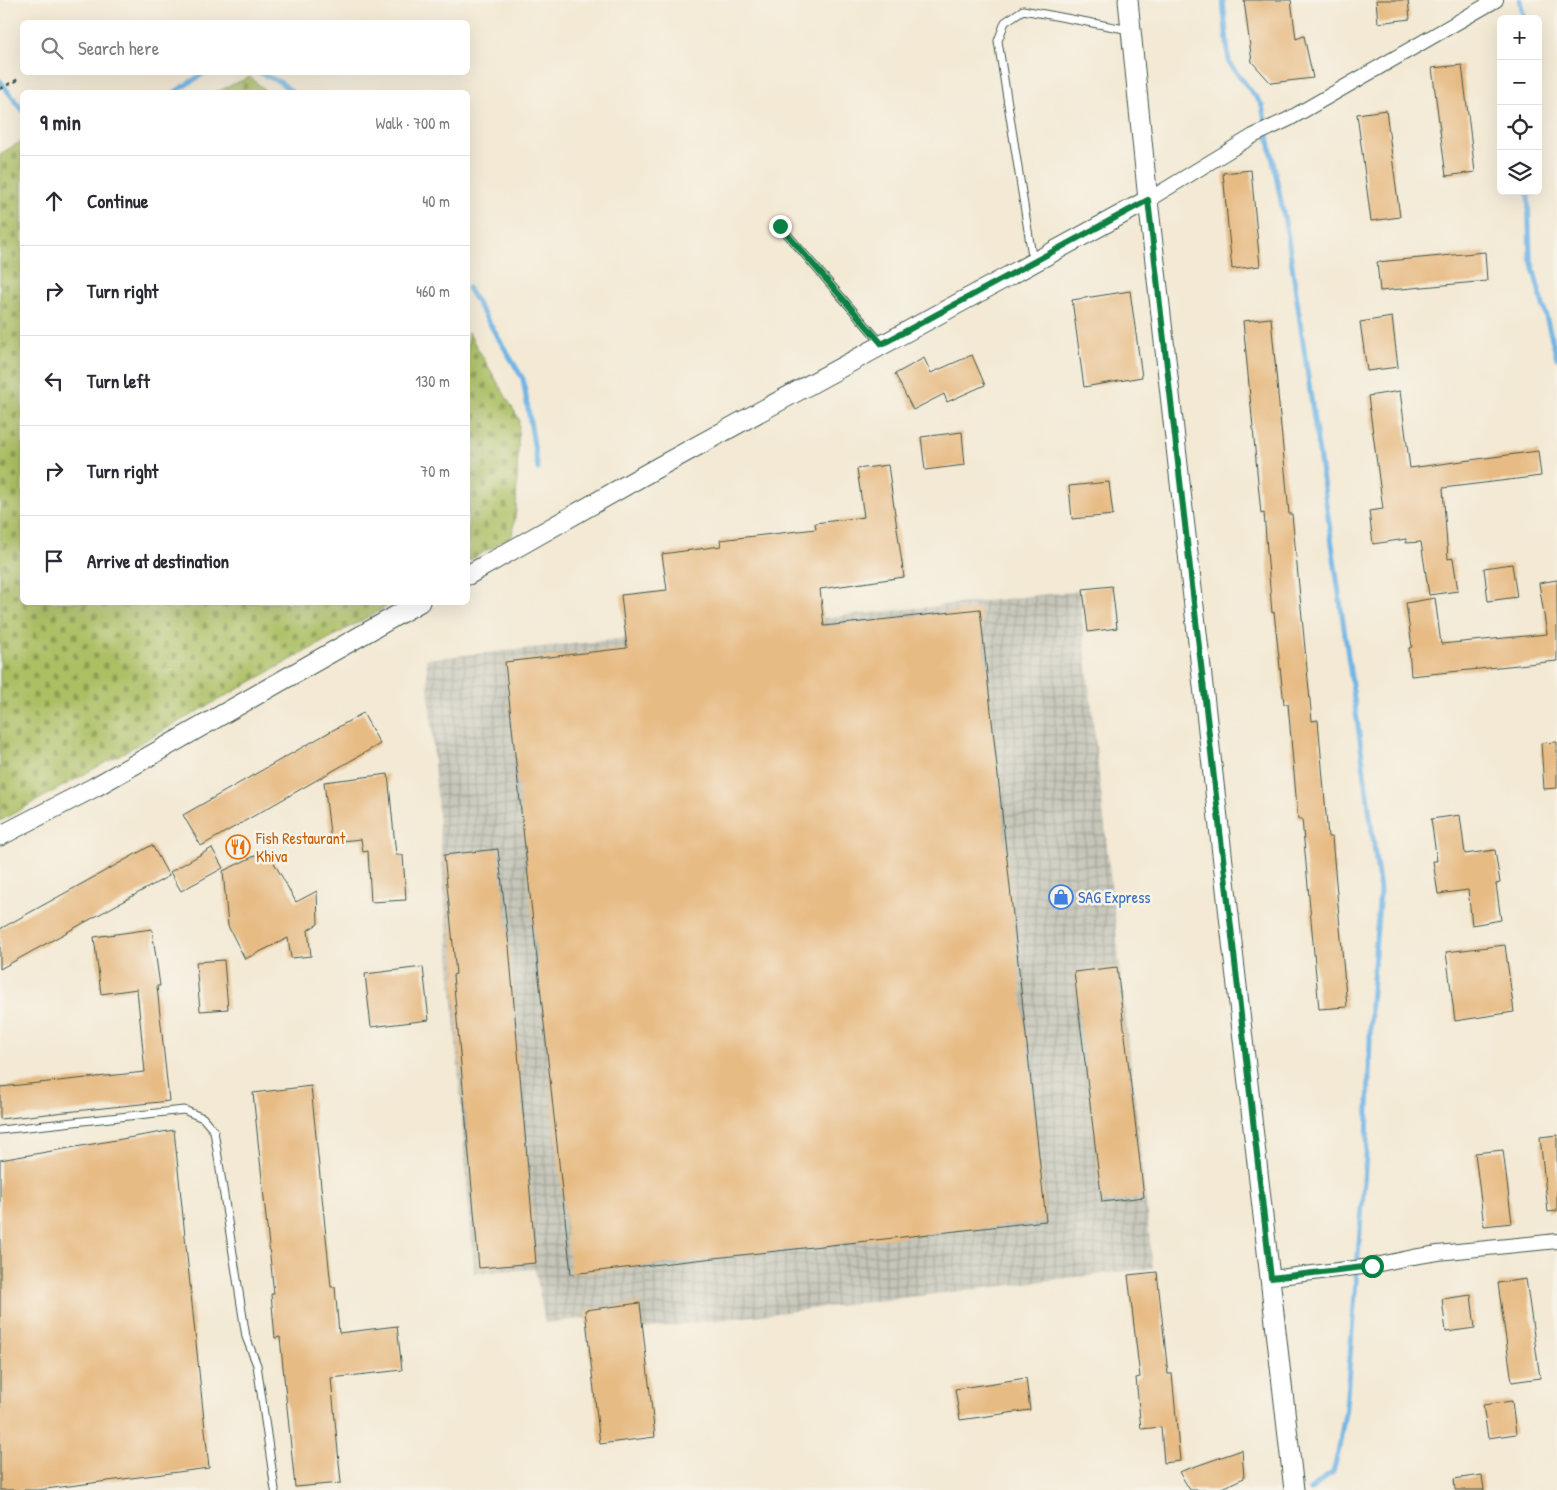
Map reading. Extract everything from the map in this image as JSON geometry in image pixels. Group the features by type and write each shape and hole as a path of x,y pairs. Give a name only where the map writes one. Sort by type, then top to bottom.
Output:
{"main road":[{"path":"1128,0 1148,200 1294,1487"},
{"path":"470,574 653,470 1148,200"},
{"path":"0,836 95,787 415,605"}],"street":[{"path":"1148,200 1253,136 1289,119 1496,0"},
{"path":"1271,1278 1372,1266 1430,1254 1557,1241"}],"lane":[{"path":"1033,262 998,41 1005,22 1023,10 1131,30"},
{"path":"780,226 882,344"},
{"path":"0,1130 184,1110 203,1118 214,1131 246,1337 257,1365 275,1490"}],"path":[{"path":"0,89 21,78"}],"shaded area":[{"path":"1079,591 1153,1268 644,1329 638,1313 545,1323 535,1269 474,1273 426,659"}],"green space":[{"path":"250,77 265,90 221,90"},
{"path":"20,142 20,605 389,605 0,821 0,154"},
{"path":"470,335 519,419 516,510 512,536 470,560"}],"building":[{"path":"1244,0 1291,0 1296,39 1304,36 1313,78 1271,83 1252,62"},
{"path":"1376,0 1408,0 1410,19 1378,23"},
{"path":"1462,65 1475,172 1446,176 1432,68"},
{"path":"1386,110 1400,217 1371,221 1357,114"},
{"path":"1251,170 1260,266 1232,269 1223,173"},
{"path":"1485,252 1487,281 1380,291 1377,262"},
{"path":"1130,291 1142,377 1084,387 1072,300"},
{"path":"1392,317 1398,367 1367,371 1360,322"},
{"path":"1271,318 1289,514 1292,514 1312,721 1318,720 1328,837 1332,837 1347,1007 1319,1009 1302,819 1298,819 1288,704 1284,704 1274,612 1272,613 1264,513 1261,514 1243,321"},
{"path":"972,355 985,385 947,402 944,394 913,410 895,374 924,358 931,373"},
{"path":"1400,391 1410,468 1538,451 1541,476 1443,488 1448,559 1453,558 1458,591 1429,595 1421,542 1406,543 1406,539 1373,544 1369,511 1383,509 1368,396"},
{"path":"962,432 965,465 925,470 921,437"},
{"path":"888,465 904,577 820,589 824,626 980,609 1046,1221 571,1274 505,662 627,648 621,595 667,590 662,554 721,546 720,540 816,529 815,523 864,517 857,469"},
{"path":"1109,482 1113,515 1072,519 1069,486"},
{"path":"1512,564 1517,597 1488,601 1484,568"},
{"path":"1557,580 1557,661 1411,676 1409,648 1412,647 1406,603 1435,598 1441,644 1547,634 1539,583"},
{"path":"1112,586 1117,628 1088,632 1083,589"},
{"path":"363,713 380,744 201,846 183,815"},
{"path":"1557,742 1557,788 1544,789 1541,743"},
{"path":"388,774 396,855 403,855 406,900 371,902 368,851 363,852 361,839 331,842 324,782"},
{"path":"1460,815 1465,854 1495,850 1500,883 1496,884 1501,920 1472,925 1468,890 1438,894 1433,861 1437,861 1431,819"},
{"path":"152,845 169,876 0,969 0,929"},
{"path":"212,848 223,868 181,891 170,872"},
{"path":"498,849 509,946 536,1263 479,1268 453,975 456,974 444,855"},
{"path":"267,850 296,902 317,891 318,924 308,930 311,956 291,958 288,938 245,959 228,926 223,871"},
{"path":"152,929 160,986 157,986 169,1101 0,1119 0,1087 145,1072 137,989 101,994 94,937"},
{"path":"1505,945 1514,1012 1455,1021 1446,952"},
{"path":"224,960 228,1009 200,1011 196,962"},
{"path":"423,967 429,1020 371,1027 365,974"},
{"path":"1117,967 1144,1197 1102,1202 1074,972"},
{"path":"311,1086 331,1287 335,1287 339,1333 397,1326 402,1370 331,1378 341,1483 295,1487 280,1337 275,1338 271,1294 274,1294 253,1093"},
{"path":"174,1130 209,1468 38,1490 0,1490 0,1160"},
{"path":"1557,1135 1557,1211 1548,1212 1540,1137"},
{"path":"1503,1150 1512,1223 1484,1226 1475,1153"},
{"path":"1157,1272 1168,1374 1172,1374 1180,1461 1164,1463 1161,1427 1141,1429 1136,1378 1140,1377 1128,1275"},
{"path":"1526,1279 1540,1378 1512,1382 1498,1283"},
{"path":"1471,1295 1475,1328 1446,1332 1442,1299"},
{"path":"640,1303 655,1437 600,1444 585,1310"},
{"path":"1026,1378 1030,1410 960,1420 955,1389"},
{"path":"1512,1401 1516,1434 1488,1438 1483,1405"},
{"path":"1242,1450 1244,1478 1217,1490 1190,1490 1179,1472"},
{"path":"1482,1475 1484,1490 1455,1490 1454,1479"}],"waterway":[{"path":"1223,0 1229,63 1262,105 1288,237 1380,890 1371,1004 1367,1143 1346,1407 1333,1472 1310,1490"},
{"path":"1520,0 1523,15"},
{"path":"178,90 201,75"},
{"path":"265,75 280,82 290,90"},
{"path":"0,81 20,107"},
{"path":"1528,195 1530,256 1557,358"},
{"path":"470,291 523,379 538,469"}],"place":[{"name":"Fish Restaurant Khiva","path":"238,847"},
{"name":"SAG Express","path":"1061,897"}],"route":[{"path":"780,226 882,344 1148,200 1271,1278 1372,1266"}]}
